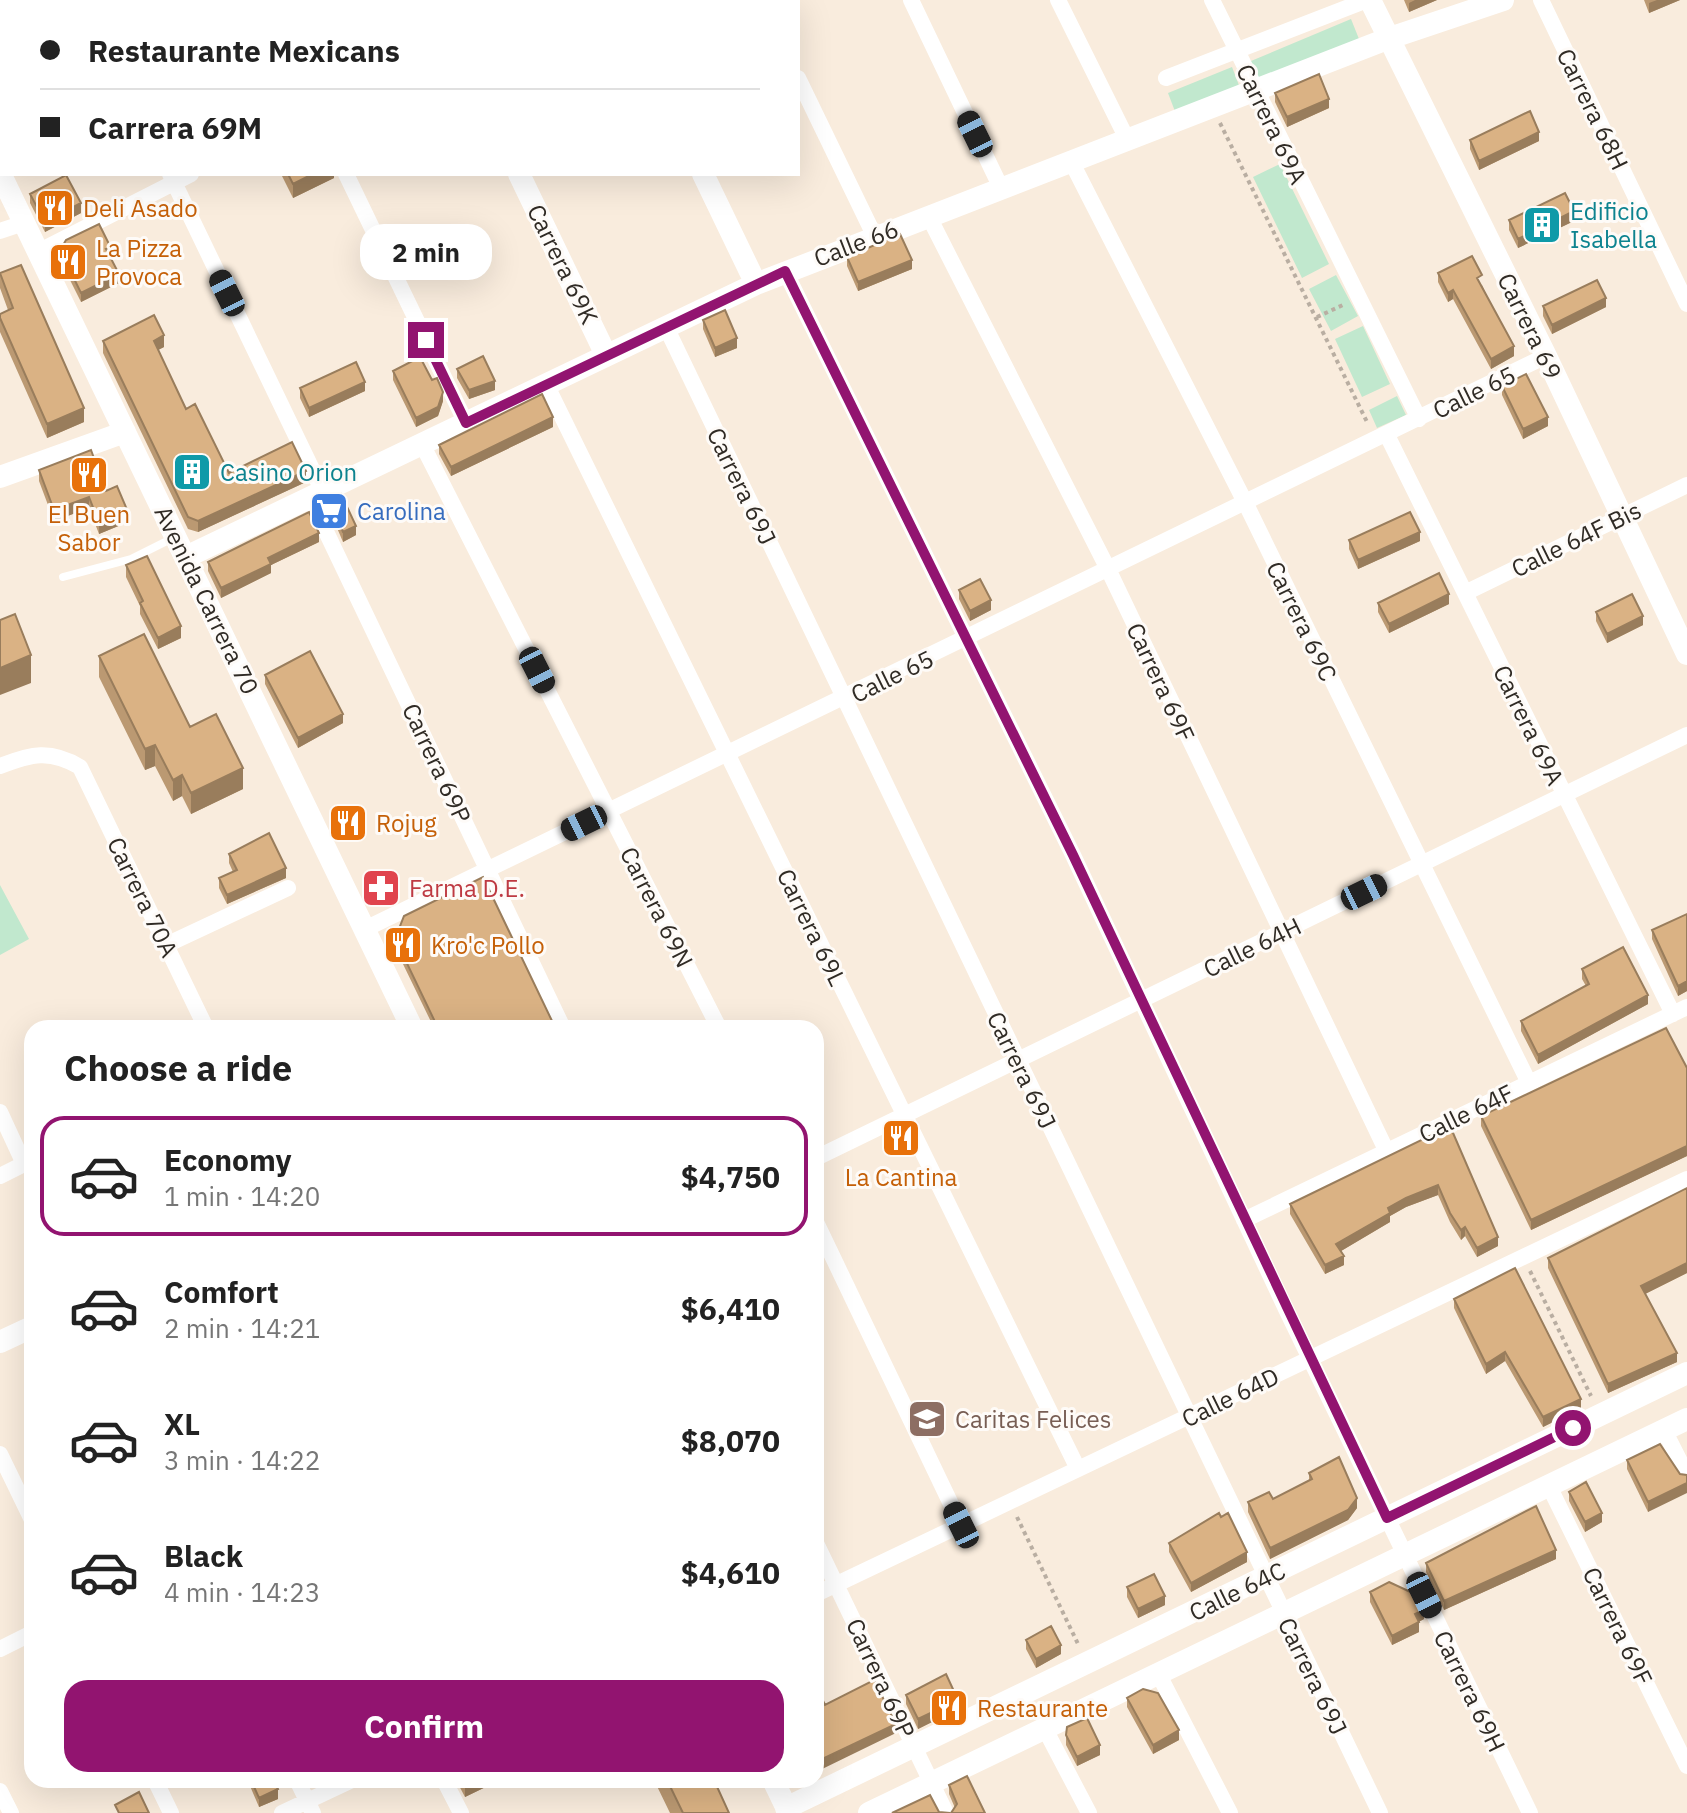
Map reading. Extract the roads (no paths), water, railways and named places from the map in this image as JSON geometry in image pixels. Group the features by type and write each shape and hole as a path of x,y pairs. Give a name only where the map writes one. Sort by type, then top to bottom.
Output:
{"street":[{"path":"911,0 1001,188"},
{"path":"1058,0 1127,139"},
{"name":"Carrera 69A","path":"1212,0 1419,419"},
{"path":"1166,78 1368,0"},
{"name":"Carrera 69","path":"1368,0 1546,356 1687,654"},
{"name":"Calle 66","path":"186,557 785,271 1387,39 1503,0"},
{"name":"Carrera 68H","path":"1541,0 1687,304"},
{"path":"800,82 874,235"},
{"name":"Carrera 69C","path":"1071,161 1246,504 1529,1083"},
{"name":"Avenida Carrera 70","path":"1,176 408,1020"},
{"path":"347,176 466,423"},
{"name":"Carrera 69K","path":"520,176 606,355"},
{"path":"704,176 756,284"},
{"path":"38,252 172,178"},
{"name":"Carrera 69P","path":"172,178 486,870 559,1020"},
{"name":"Carrera 69F","path":"928,215 1109,571 1279,933 1387,1152"},
{"path":"0,231 24,223"},
{"name":"Carrera 69H","path":"785,271 967,639 1530,1813"},
{"name":"Carrera 69J","path":"666,327 1380,1813"},
{"name":"Calle 65","path":"365,929 1109,571 1546,356"},
{"name":"Carrera 69L","path":"546,384 1078,1469"},
{"path":"0,477 125,432"},
{"name":"Carrera 69A","path":"1382,438 1465,593 1563,795 1680,1010"},
{"name":"Carrera 69N","path":"422,444 715,1020"},
{"name":"Calle 64F Bis","path":"1465,593 1687,485"},
{"name":"Calle 64H","path":"824,1154 1687,735"},
{"name":"Carrera 70A","path":"0,766 29,754 47,753 60,755 80,767 202,1020"},
{"path":"166,945 288,888"},
{"name":"Calle 64F","path":"1244,1220 1680,1010"},
{"path":"0,1112 24,1155"},
{"path":"0,1176 24,1164"},
{"name":"Calle 64D","path":"824,1590 1687,1179"},
{"path":"824,1239 961,1525"},
{"path":"0,1342 24,1331"},
{"name":"Calle 64C","path":"787,1810 1687,1373"},
{"name":"Calle 64C","path":"869,1813 1687,1419"},
{"path":"1664,1430 1687,1475"},
{"path":"0,1454 24,1504"},
{"name":"Carrera 69F","path":"1549,1486 1687,1766"},
{"name":"Carrera 69P","path":"824,1559 946,1813"},
{"path":"0,1649 24,1637"},
{"path":"1159,1675 1230,1813"},
{"path":"1045,1729 1089,1813"},
{"path":"159,1788 171,1813"},
{"path":"301,1788 310,1807"},
{"path":"282,1813 310,1807 340,1788"},
{"path":"448,1788 461,1813"},
{"path":"777,1788 787,1810"},
{"path":"0,1791 11,1813"}],"lane":[{"path":"63,577 131,559 176,537"}],"place":[{"name":"Deli Asado","path":"55,208"},
{"name":"Edificio Isabella","path":"1542,225"},
{"name":"La Pizza Provoca","path":"68,262"},
{"name":"Casino Orion","path":"192,472"},
{"name":"El Buen Sabor","path":"89,475"},
{"name":"Carolina","path":"329,511"},
{"name":"Rojug","path":"348,823"},
{"name":"Farma D.E.","path":"381,888"},
{"name":"Kro'c Pollo","path":"403,945"},
{"name":"La Cantina","path":"901,1138"},
{"name":"Caritas Felices","path":"927,1419"},
{"name":"Restaurante","path":"949,1708"}]}
